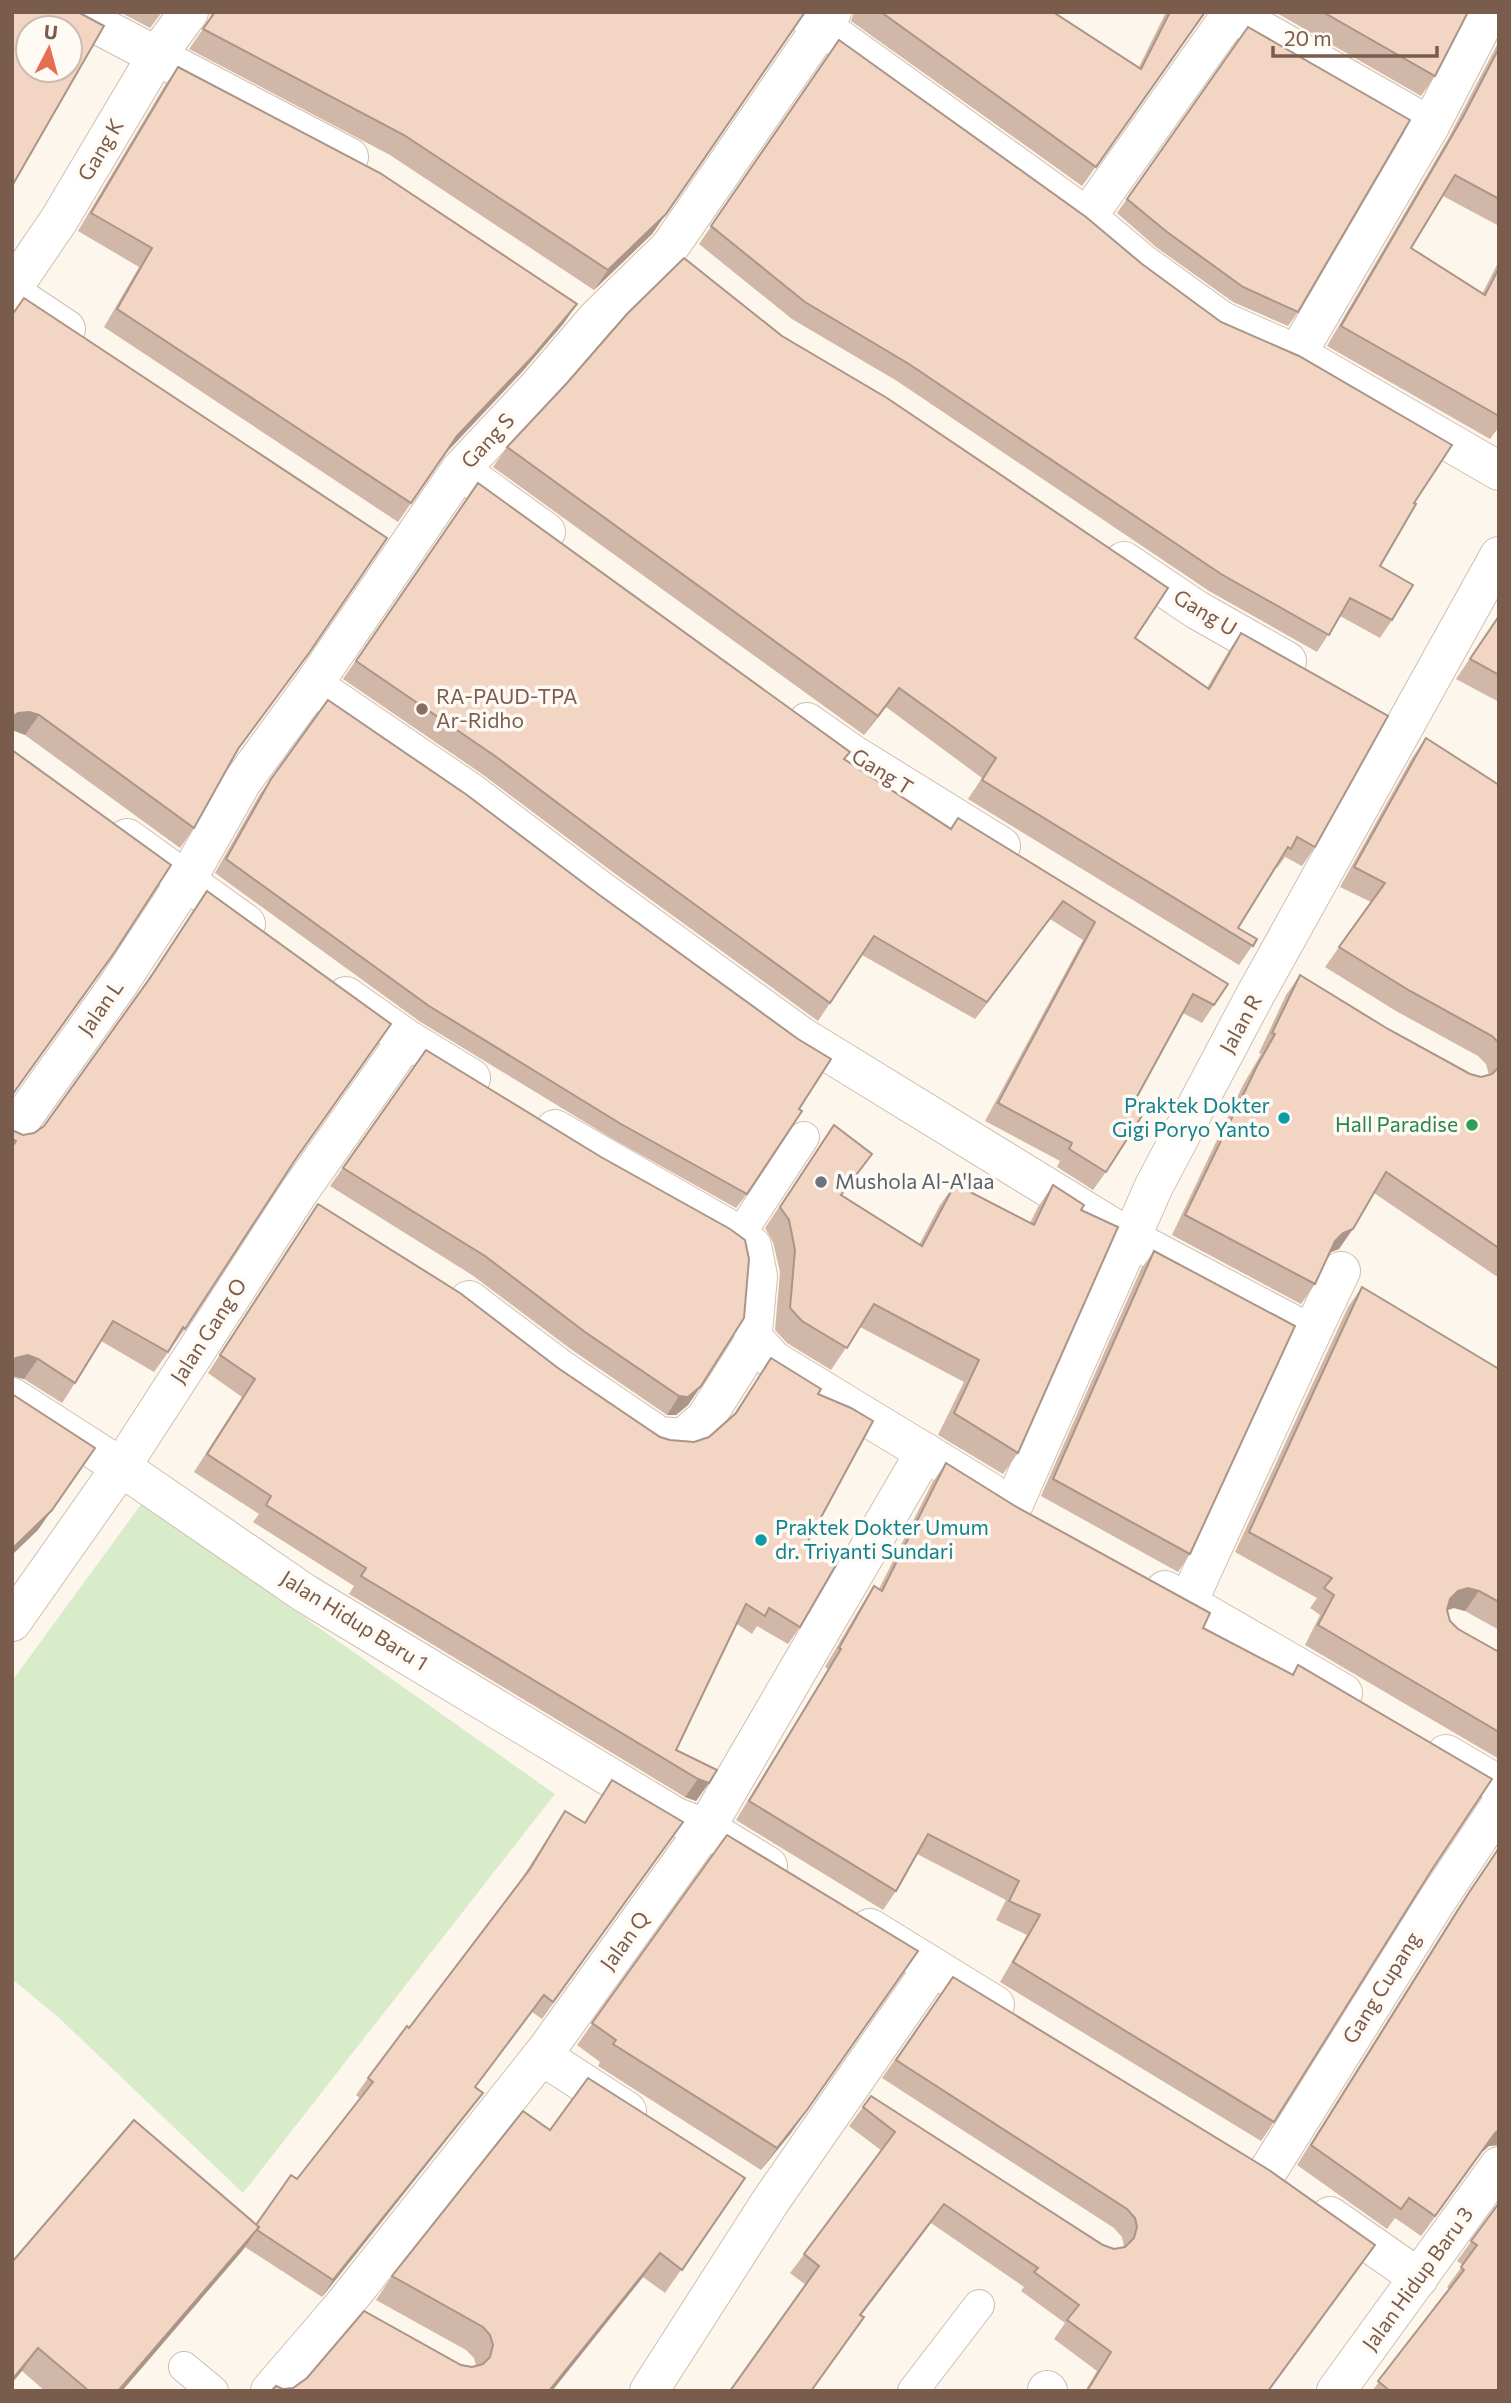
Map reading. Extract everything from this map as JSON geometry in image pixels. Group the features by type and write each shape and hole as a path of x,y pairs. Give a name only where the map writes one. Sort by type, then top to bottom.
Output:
{"street":[{"path":"73,12 379,173"},
{"name":"Gang K","path":"12,291 59,220 157,55 190,12"},
{"path":"1297,354 1430,126 1489,12"},
{"path":"1087,217 1231,13 1430,126"},
{"path":"819,17 1222,321 1297,354 1499,471"},
{"name":"Gang S","path":"186,881 242,782 313,685 460,470 537,388 597,318 669,248 819,17"},
{"path":"669,248 700,272"},
{"path":"12,291 90,345"},
{"path":"562,295 597,318"},
{"path":"460,470 570,550"},
{"path":"370,530 404,552"},
{"name":"Gang U","path":"1096,542 1197,610 1318,678"},
{"name":"Jalan R","path":"1013,1506 1154,1186 1275,962 1391,720 1499,556"},
{"path":"313,685 470,792 801,1036 1130,1238 1311,1334"},
{"name":"Gang T","path":"778,700 854,755 1030,865"},
{"path":"1391,720 1435,747"},
{"path":"102,820 274,944"},
{"name":"Jalan L","path":"12,1133 118,985 186,881"},
{"path":"1275,962 1308,982"},
{"path":"318,976 407,1040 739,1236 751,1246 758,1276 753,1324 755,1340 774,1360 1048,1525"},
{"path":"1218,978 1253,999"},
{"name":"Jalan Gang O","path":"12,1622 121,1467 299,1192 407,1040"},
{"path":"299,1192 333,1214"},
{"path":"1188,1602 1341,1271"},
{"path":"437,1279 460,1293 559,1368 659,1436 683,1438 705,1419 755,1340"},
{"name":"Jalan Hidup Baru 1","path":"12,1397 121,1467 306,1594 676,1817 706,1828 797,1884"},
{"name":"Jalan Q","path":"277,2388 542,2056 706,1828 925,1452"},
{"path":"1130,1570 1367,1708"},
{"path":"1415,1736 1499,1785"},
{"name":"Gang Cupang","path":"1419,2278 1256,2164 1499,1807"},
{"path":"842,1911 1029,2025"},
{"path":"649,2391 770,2202 863,2093 933,1967"},
{"path":"542,2056 658,2130"},
{"path":"737,2181 770,2202"},
{"name":"Jalan Hidup Baru 3","path":"1336,2391 1419,2278 1493,2189"},
{"path":"343,2306 377,2325"}],"lane":[{"path":"739,1236 804,1137"},
{"path":"913,2391 978,2305"},
{"path":"184,2367 213,2391"}],"green space":[{"path":"142,1503 555,1794 243,2193 58,2017 12,1979 12,1681"}],"building":[{"path":"12,12 82,14 14,14 14,84 71,84 12,186"},
{"path":"215,12 805,12 666,214 608,270 404,135 203,29"},
{"path":"881,12 1053,12 1141,69 1170,12 1205,12 1096,167"},
{"path":"1323,12 1468,12 1435,76"},
{"path":"84,15 104,26 84,61"},
{"path":"1248,27 1410,120 1298,312 1243,287 1167,232 1127,199"},
{"path":"839,40 1086,217 1142,264 1221,322 1299,356 1452,445 1414,503 1416,504 1380,566 1413,585 1392,620 1350,598 1329,635 1221,574 909,364 805,302 711,226"},
{"path":"1499,48 1499,199 1455,175 1411,248 1485,295 1499,268 1499,416 1341,326 1463,117"},
{"path":"178,67 380,173 577,304 534,355 457,436 411,503 117,309 152,248 91,213"},
{"path":"684,258 782,336 887,398 1168,588 1135,638 1209,689 1241,633 1388,716 1315,847 1297,837 1291,849 1288,847 1238,928 1257,939 1253,946 982,780 996,758 899,688 878,716 507,447 627,314"},
{"path":"24,298 387,538 309,653 238,749 194,828 39,715 29,712 18,713 12,717 12,315"},
{"path":"478,483 850,752 844,759 951,829 958,818 1228,984 1214,1005 1193,994 1133,1104 1145,1111 1106,1172 1069,1149 1072,1143 998,1103 1095,922 1063,901 987,1002 874,936 830,1003 495,756 356,661"},
{"path":"1499,616 1499,675 1470,659"},
{"path":"328,700 467,795 598,894 798,1039 831,1059 799,1109 802,1111 747,1194 621,1124 429,1006 226,859 271,779"},
{"path":"1426,738 1499,785 1499,1043 1492,1036 1410,991 1339,947 1385,883 1354,867"},
{"path":"12,750 171,865 114,953 12,1095"},
{"path":"207,891 391,1024 295,1160 168,1352 113,1321 75,1383 28,1355 12,1361 12,1147 16,1141 12,1139 12,1130 23,1135 34,1133 44,1126 150,978"},
{"path":"1300,975 1388,1029 1470,1074 1481,1077 1492,1074 1499,1067 1499,1248 1386,1172 1353,1229 1343,1233 1335,1241 1315,1284 1185,1215 1275,1034 1272,1033"},
{"path":"426,1050 601,1157 745,1240 749,1259 744,1318 701,1386 688,1397 679,1396 585,1332 485,1256 343,1168"},
{"path":"834,1125 872,1154 841,1195 922,1246 955,1184 1034,1225 1053,1185 1084,1205 1081,1210 1118,1227 1018,1453 954,1413 979,1360 874,1304 847,1348 802,1321 790,1308 795,1250 789,1220 780,1207"},
{"path":"318,1204 460,1293 558,1368 660,1437 694,1442 709,1437 736,1413 771,1358 821,1389 818,1394 873,1421 805,1547 836,1565 800,1627 769,1608 765,1616 746,1604 676,1750 717,1770 709,1783 698,1779 361,1576 366,1568 266,1505 271,1496 207,1454 255,1379 220,1355"},
{"path":"1154,1251 1295,1326 1190,1554 1053,1479"},
{"path":"1362,1287 1499,1369 1499,1602 1468,1588 1458,1591 1450,1599 1447,1610 1450,1621 1458,1629 1499,1652 1499,1732 1318,1625 1334,1595 1324,1588 1332,1578 1249,1532"},
{"path":"12,1394 95,1448 52,1510 12,1549"},
{"path":"946,1463 1015,1506 1210,1613 1203,1628 1293,1675 1298,1665 1492,1779 1431,1871 1274,2122 1013,1962 1040,1915 1009,1901 1019,1881 928,1834 896,1891 749,1801 841,1649 839,1648 874,1586 882,1591"},
{"path":"612,1780 683,1822 553,2002 544,1995 475,2087 483,2093 333,2280 257,2230 259,2227 256,2225 291,2175 297,2179 373,2082 368,2078 530,1869 565,1811 585,1823"},
{"path":"727,1835 918,1951 807,2110 777,2148 613,2044 616,2040 592,2023"},
{"path":"1499,1848 1499,2130 1435,2216 1409,2198 1401,2209 1311,2145"},
{"path":"953,1977 1269,2170 1375,2245 1268,2391 1087,2391 1111,2352 1067,2320 1079,2305 1034,2272 1038,2268 944,2204 860,2315 864,2317 811,2391 730,2391 819,2266 804,2254 895,2132 863,2107 871,2096 1103,2245 1114,2249 1125,2247 1134,2238 1137,2227 1135,2218 1127,2209 896,2060"},
{"path":"588,2078 745,2178 682,2270 660,2253 549,2391 271,2391 276,2386 283,2389 293,2388 307,2378 364,2311 461,2365 472,2367 483,2364 490,2357 493,2345 490,2335 483,2327 392,2276 523,2111 550,2130"},
{"path":"134,2120 259,2227 118,2391 89,2391 38,2348 12,2380 12,2262"},
{"path":"1499,2203 1499,2391 1390,2391 1378,2381 1464,2270 1461,2267 1477,2245 1471,2241"}],"place":[{"name":"RA-PAUD-TPA Ar-Ridho","path":"422,709"},
{"name":"Praktek Dokter Gigi Poryo Yanto","path":"1284,1118"},
{"name":"Hall Paradise","path":"1472,1125"},
{"name":"Mushola Al-A'laa","path":"821,1182"},
{"name":"Praktek Dokter Umum dr. Triyanti Sundari","path":"761,1540"}]}
